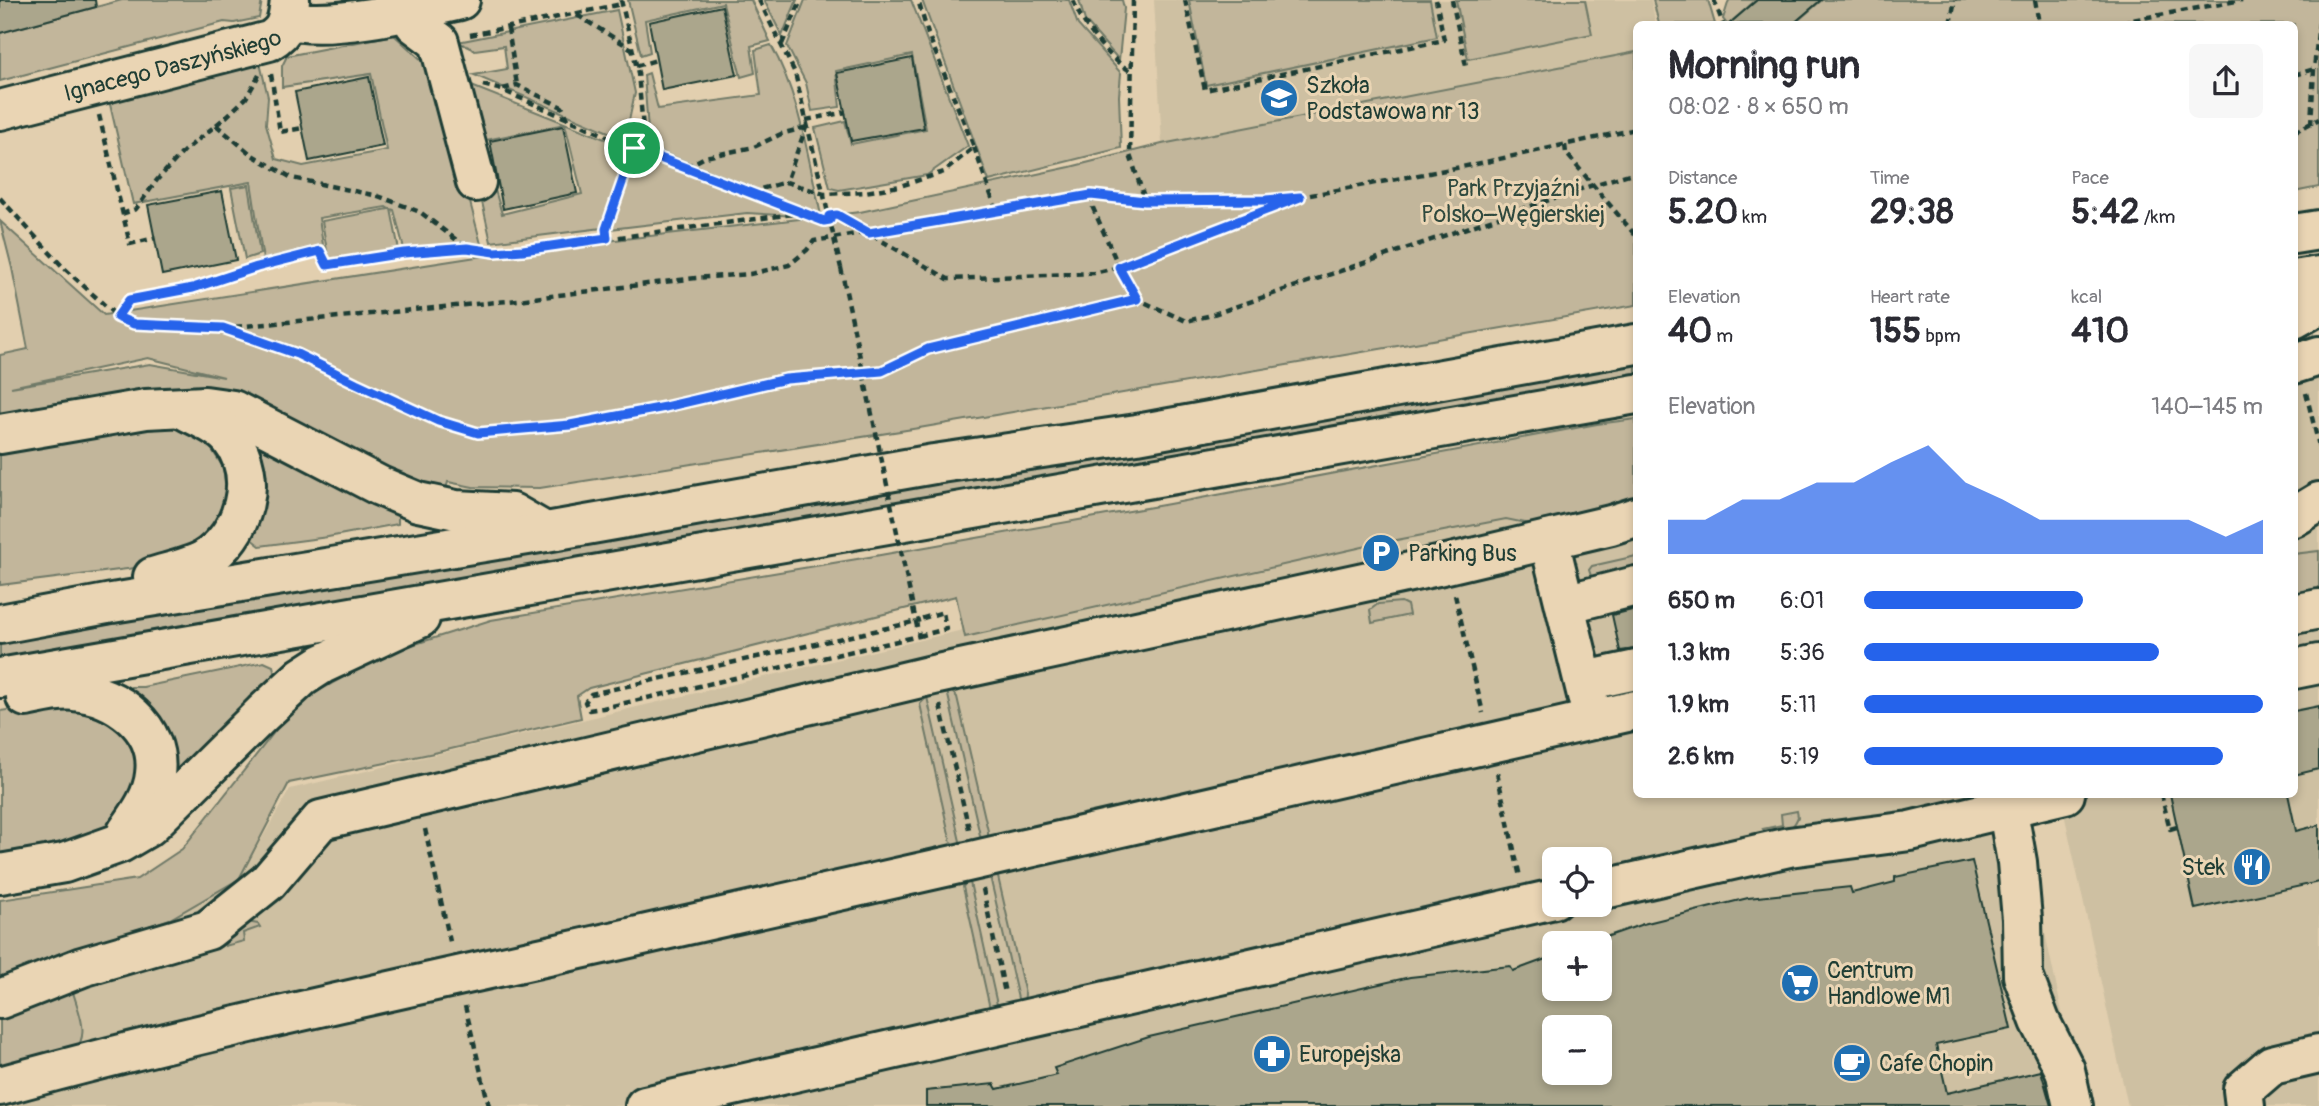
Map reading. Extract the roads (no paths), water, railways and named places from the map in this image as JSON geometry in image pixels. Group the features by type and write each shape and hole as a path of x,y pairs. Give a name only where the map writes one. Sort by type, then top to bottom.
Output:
{"main road":[{"name":"Ignacego Daszyńskiego","path":"289,9 295,21 329,23 460,0"},
{"name":"Ignacego Daszyńskiego","path":"0,110 269,41 280,35 289,9"},
{"path":"412,10 415,24 439,42 476,182"},
{"path":"2298,233 2319,230"},
{"path":"2298,279 2319,276"},
{"path":"2298,317 2319,305"},
{"path":"0,624 934,464 1137,434 1633,345"},
{"path":"0,678 1633,395"},
{"path":"1596,401 1633,409"},
{"path":"0,434 146,409 205,406 233,410 380,486 418,502 456,510 512,513 546,532"},
{"path":"112,603 127,587 138,581 202,561 220,547 237,527 246,485 238,450 219,428 183,409"},
{"path":"0,999 82,967 208,930 268,882 321,820 933,675 1447,565 1628,523"},
{"path":"1549,540 1585,681 1592,720"},
{"path":"1565,604 1633,587"},
{"path":"0,874 64,863 120,843 149,826 302,677 322,664 466,596"},
{"path":"2298,613 2319,609"},
{"path":"2298,668 2319,664"},
{"path":"1585,681 1633,671"},
{"path":"0,700 71,690 92,694 114,701 148,733 155,755 155,775 142,811 120,843"},
{"path":"0,1086 81,1064 381,994 1633,711"},
{"path":"1612,887 1768,851 1910,831 2007,802 2036,798"},
{"path":"2007,802 2022,919 2023,976 2040,1021 2065,1070 2073,1106"},
{"path":"645,1106 1540,902"},
{"path":"2245,1106 2243,1090 2272,1065 2319,1054"}],"place":[{"name":"Szkoła Podstawowa nr 13","path":"1279,98"},
{"name":"Parking Bus","path":"1381,553"},
{"name":"Stek","path":"2252,867"},
{"name":"Centrum Handlowe M1","path":"1800,983"},
{"name":"Europejska","path":"1272,1054"},
{"name":"Cafe Chopin","path":"1852,1063"}],"park label":[{"name":"Park Przyjaźni Polsko–Węgierskiej","path":"1513,201"}]}
